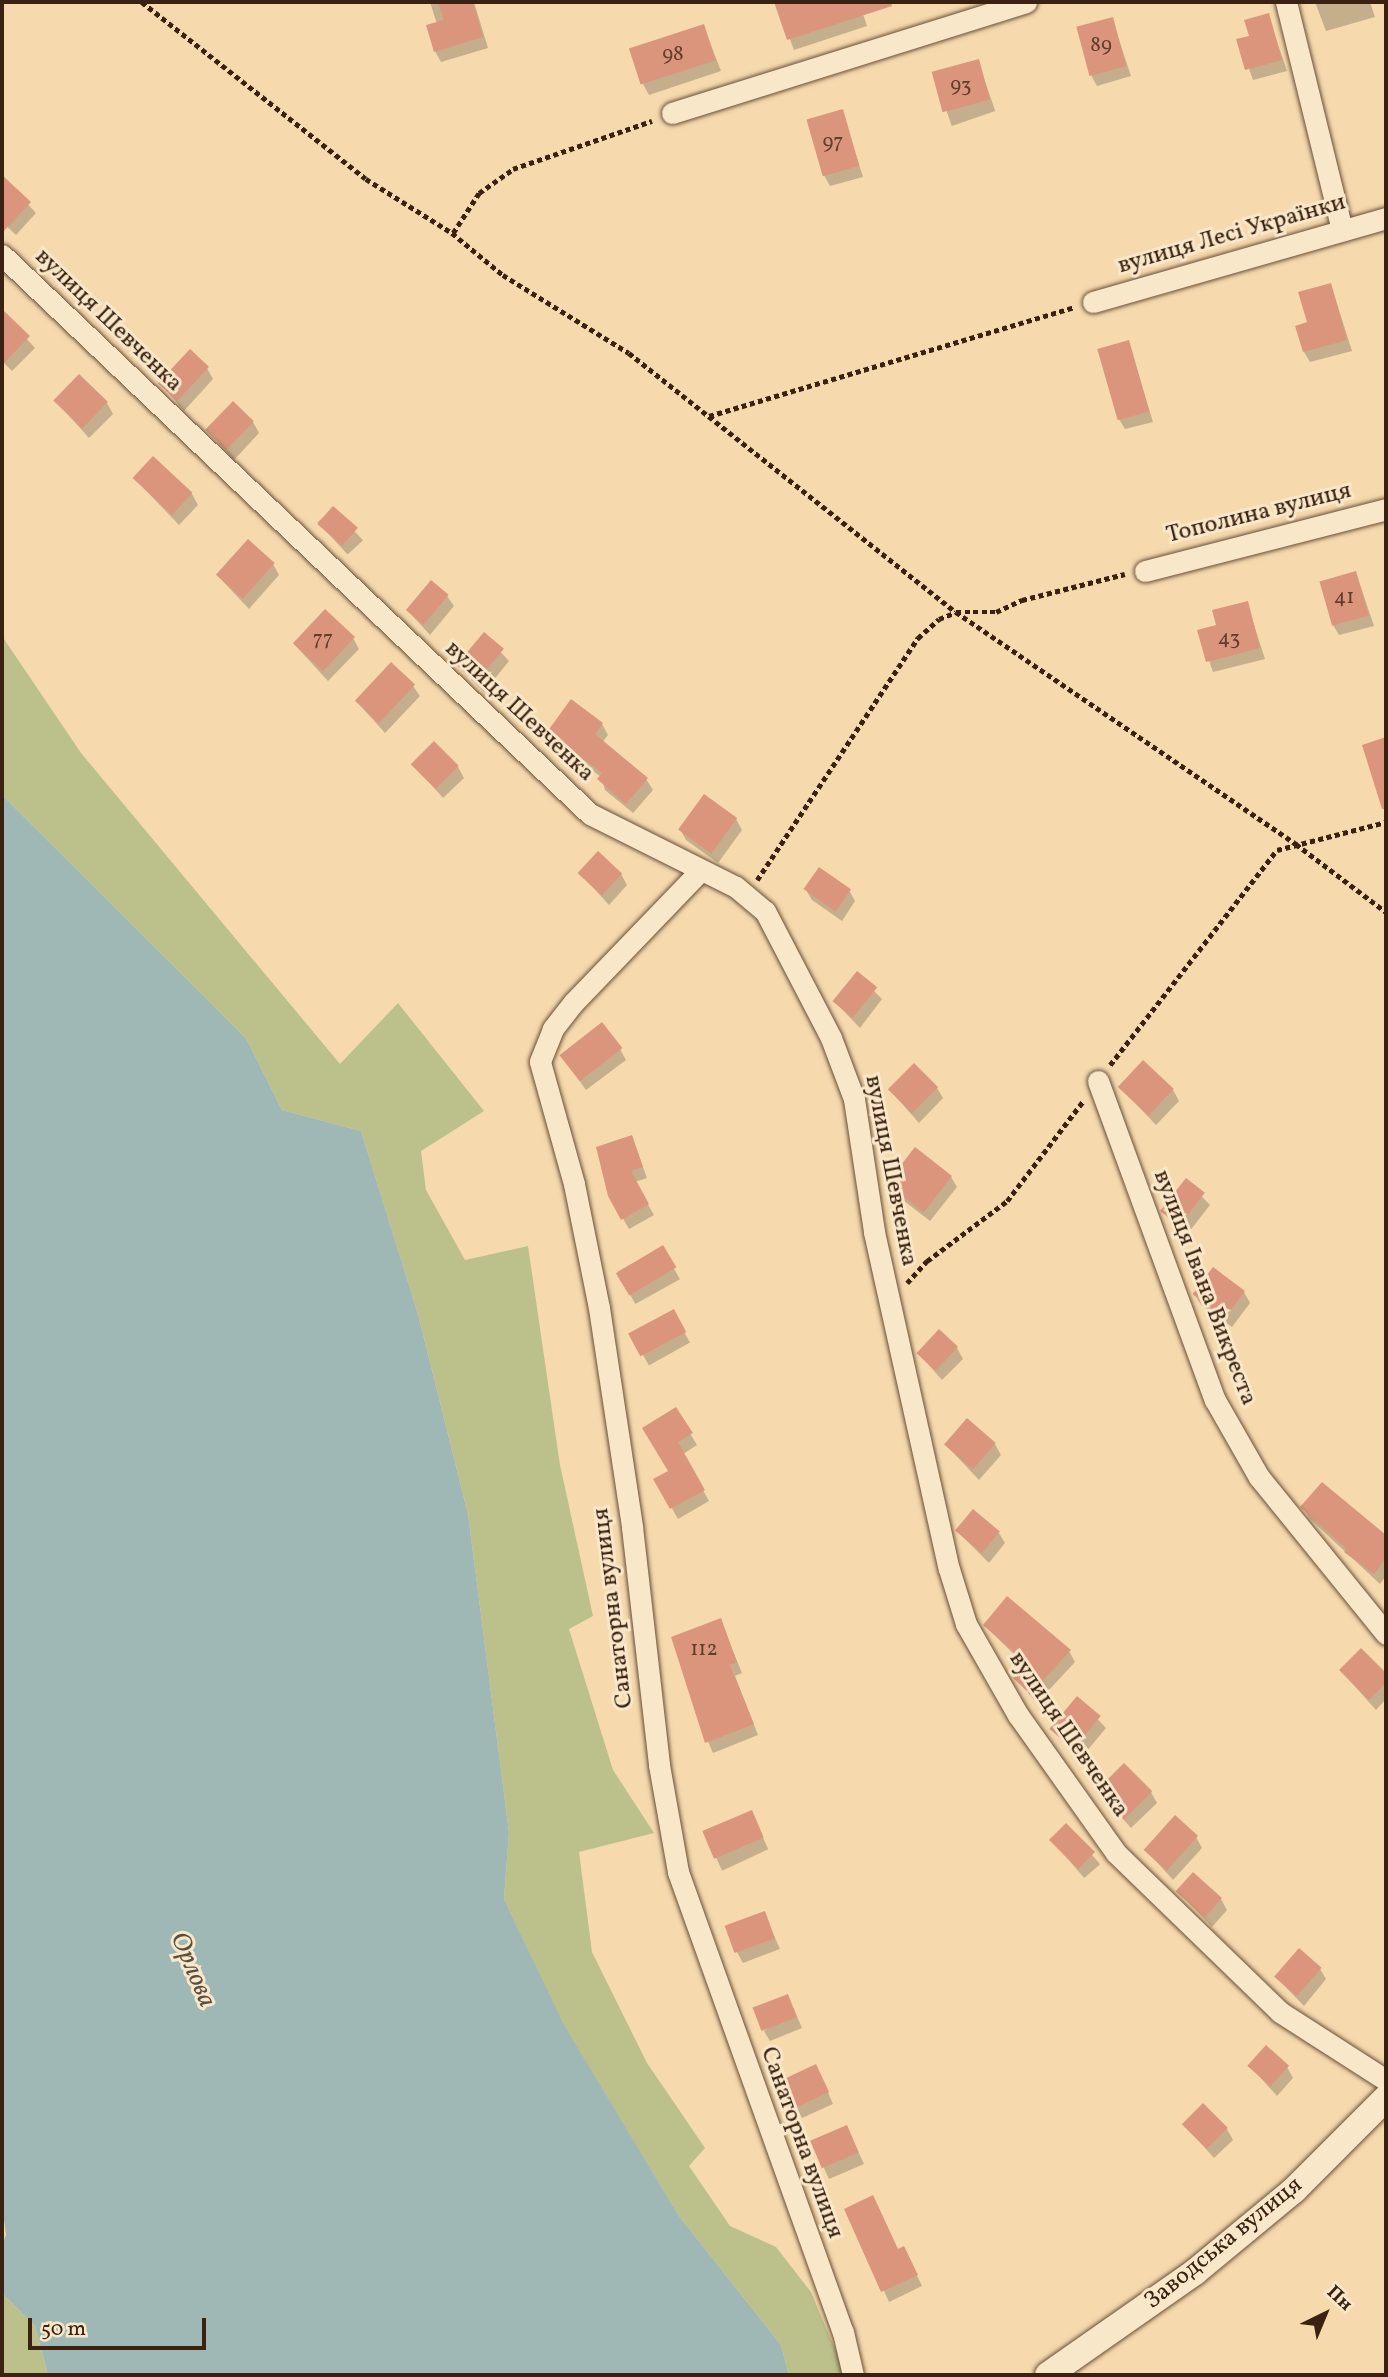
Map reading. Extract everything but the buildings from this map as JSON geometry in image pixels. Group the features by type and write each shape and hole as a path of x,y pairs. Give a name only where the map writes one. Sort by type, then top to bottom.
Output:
{"street":[{"path":"673,113 1026,2"},
{"path":"1286,2 1342,230"},
{"name":"вулиця Лесі Українки","path":"1093,302 1386,218"},
{"name":"вулиця Шевченка","path":"2,255 590,814 747,895 765,911 784,940 831,1038 854,1099 874,1232 949,1569 966,1624 1018,1715 1116,1853 1280,2012 1386,2080"},
{"name":"Тополина вулиця","path":"1138,572 1386,509"},
{"name":"Санаторна вулиця","path":"700,871 573,1003 554,1029 540,1062 574,1184 599,1308 632,1527 659,1765 678,1872 843,2332 853,2375"},
{"name":"вулиця Івана Викреста","path":"1098,1081 1215,1400 1259,1477 1386,1634"},
{"name":"Заводська вулиця","path":"1048,2375 1195,2272 1294,2190 1386,2098"}],"path":[{"path":"142,2 366,179 452,233 503,275 629,353 956,612 1296,844 1386,912"},
{"path":"452,233 479,193 513,169 673,113"},
{"path":"709,416 1093,302"},
{"path":"747,895 818,795 918,638 939,619 956,612 996,612 1021,600 1138,572"},
{"path":"1296,844 1386,822"}],"green space":[{"path":"2,636 81,753 340,1064 398,1003 484,1111 421,1151 426,1190 465,1260 528,1246 560,1465 593,1616 569,1629 613,1770 654,1833 579,1852 592,1952 647,2063 705,2148 689,2166 730,2226 776,2247 811,2292 846,2375 789,2375 781,2345 679,2216 563,2025 504,1899 509,1832 468,1514 418,1314 361,1131 282,1110 246,1038 2,795"},
{"path":"2,2293 35,2326 48,2375 2,2375"}],"water":[{"name":"Орлова","path":"2,795 246,1038 282,1110 361,1131 418,1314 468,1514 509,1832 504,1899 564,2025 679,2216 781,2345 789,2375 48,2375 35,2326 2,2293 2,2245 6,2235 2,2204"}]}
